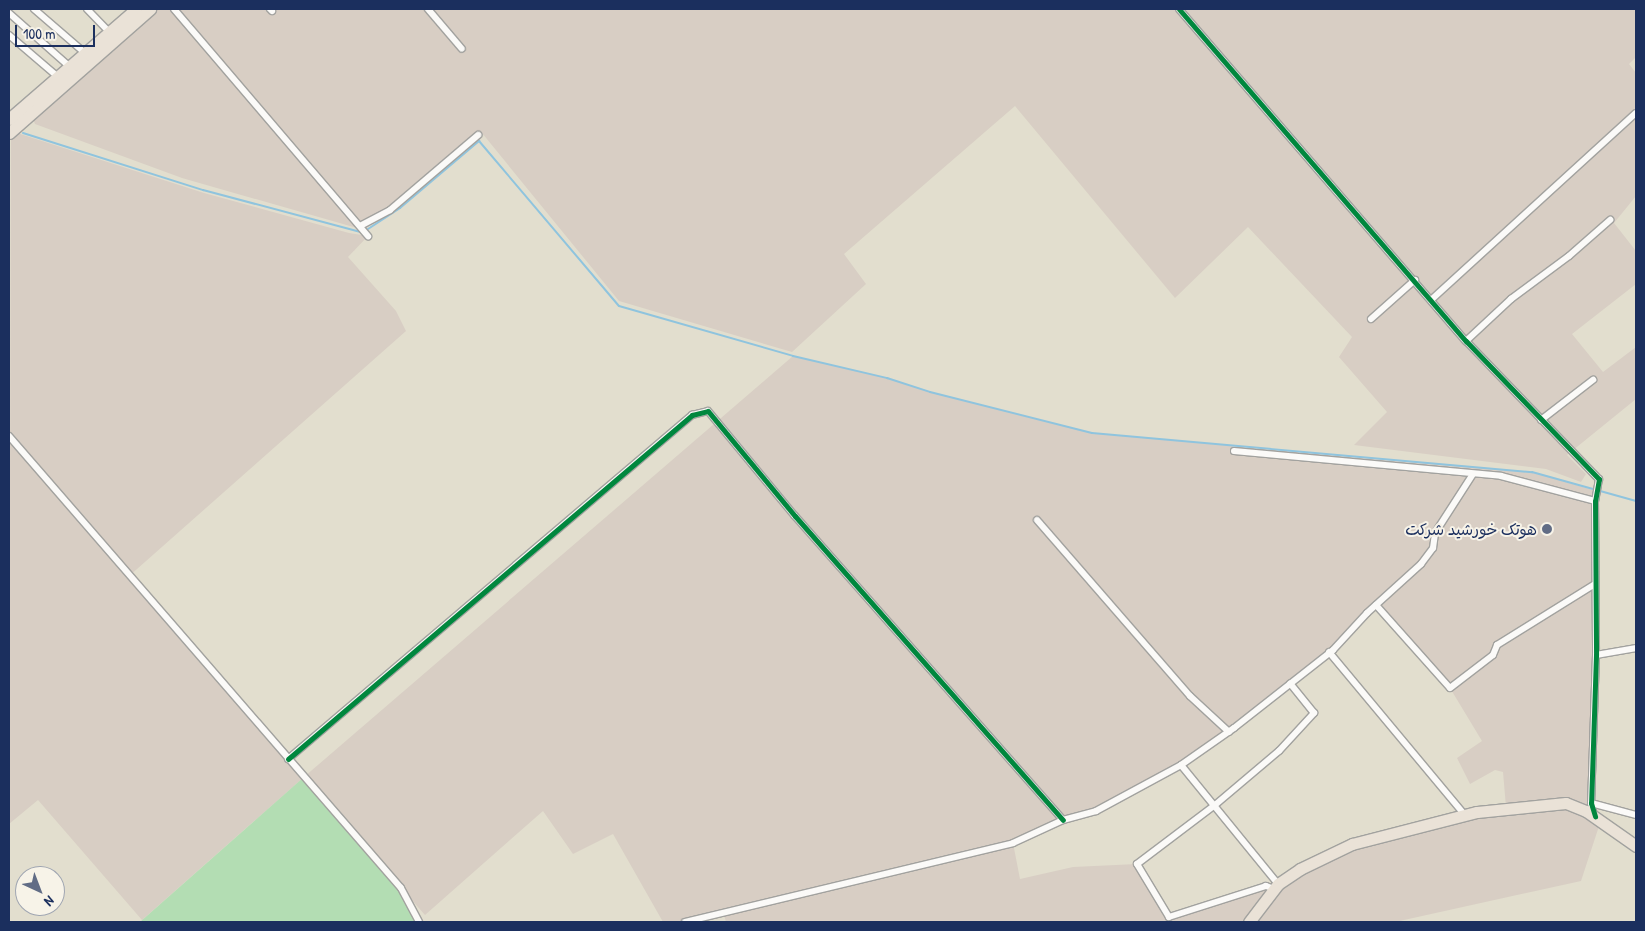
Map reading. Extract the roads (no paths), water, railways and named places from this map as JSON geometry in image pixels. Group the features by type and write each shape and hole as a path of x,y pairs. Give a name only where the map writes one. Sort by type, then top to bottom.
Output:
{"highway":[{"path":"9,119 135,9"},
{"path":"9,133 150,9"},
{"path":"1249,922 1276,887 1300,869 1352,844 1465,815 1506,807 1566,803 1595,816 1636,846"}],"street":[{"path":"34,9 85,53"},
{"path":"87,9 108,32"},
{"path":"174,9 368,236"},
{"path":"428,9 462,49"},
{"path":"1179,9 1277,125 1466,340 1599,479 1595,501 1596,655 1591,803 1595,816"},
{"path":"9,13 69,66"},
{"path":"9,35 57,76"},
{"path":"1432,300 1636,113"},
{"path":"360,226 390,210 478,135"},
{"path":"1466,340 1511,299 1569,256 1610,220"},
{"path":"1371,319 1415,280"},
{"path":"1541,420 1593,380"},
{"path":"288,759 692,415 708,411 795,516 1063,820"},
{"path":"9,436 400,888 419,922"},
{"path":"1234,451 1501,476 1595,501"},
{"path":"685,922 1013,843 1063,820 1096,811 1181,765 1229,732 1329,652 1421,564 1433,548 1435,533 1473,474"},
{"path":"1037,520 1190,696 1229,732"},
{"path":"1376,605 1450,688 1493,655 1497,645 1595,584"},
{"path":"1596,655 1636,648"},
{"path":"1329,652 1465,815"},
{"path":"1276,887 1266,886 1169,917 1137,864 1216,805 1279,751 1314,714 1290,684"},
{"path":"1181,765 1216,805 1276,887"},
{"path":"1591,803 1636,815"}],"waterway":[{"path":"23,133 203,190 361,232"},
{"path":"365,231 400,208 479,141 619,306 793,356 887,378 930,392 1092,433 1532,472 1636,501"}],"place":[{"name":"هوتک خورشید شرکت","path":"1547,529"}]}
